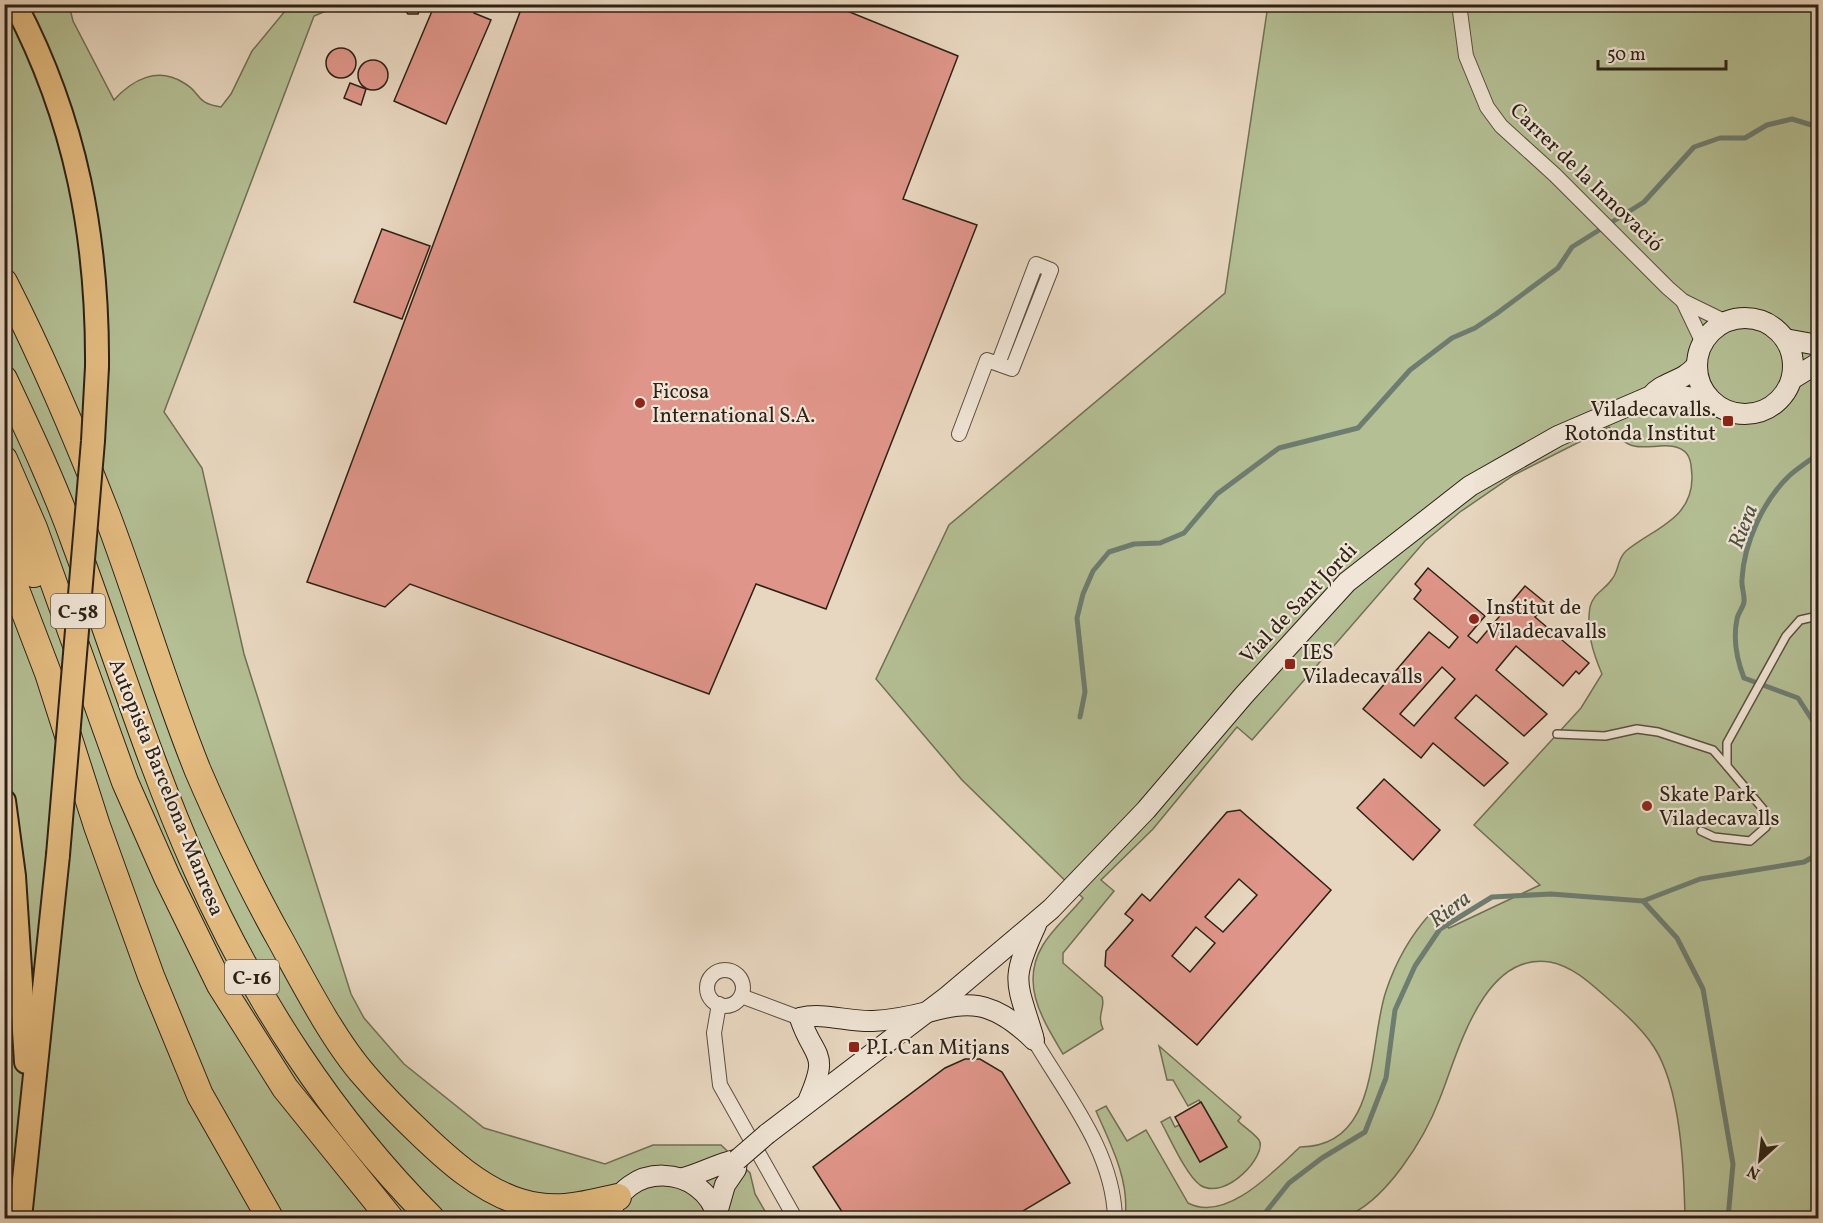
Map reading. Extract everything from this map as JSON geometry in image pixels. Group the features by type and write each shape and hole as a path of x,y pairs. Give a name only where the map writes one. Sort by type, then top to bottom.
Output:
{"highway":[{"path":"4,282 38,348 108,517 197,768 230,845 316,1003 363,1074 433,1145 465,1172 517,1201 557,1209 614,1208"},
{"name":"Autopista Barcelona-Manresa","path":"4,380 72,535 149,754 221,921 301,1058 360,1138 431,1218"},
{"name":"Autopista Barcelona-Manresa","path":"4,459 41,549 125,782 167,877 220,985 285,1088 390,1218"},
{"path":"4,509 40,586 98,743 125,782"},
{"path":"4,558 48,673 97,826 158,994 200,1095 270,1218"}],"main road":[{"name":"C-58","path":"15,4 42,60 74,148 88,218 96,280 97,367 58,855 45,993 28,1120 20,1218"},
{"path":"4,801 21,960 28,1120"}],"street":[{"name":"Carrer de la Innovació","path":"1459,4 1466,56 1487,107 1501,126 1585,204 1683,301 1726,322"},
{"path":"959,434 987,360 998,364 1012,369 1050,270 1036,264 998,364"},
{"name":"Carrer de la Innovació","path":"1683,301 1703,343"},
{"path":"1712,401 1700,381 1697,366 1703,343 1713,331 1726,322 1755,319 1769,324 1785,339 1792,355 1792,379"},
{"path":"1785,339 1818,345"},
{"path":"1697,366 1689,375 1657,388 1651,396 1659,398 1676,395 1712,401 1731,412 1757,413 1779,401 1792,379 1818,363"},
{"name":"Vial de Sant Jordi","path":"737,1160 767,1134 925,1013 1038,920 1100,861 1250,687 1347,582 1470,486 1558,436 1651,396"},
{"path":"1038,920 1021,960 1017,984 1034,1040 1104,1156 1115,1201 1115,1218"},
{"path":"719,971 733,971 743,984 741,996 734,1003 719,1004 713,1001 707,989 711,976 719,971"},
{"path":"741,996 800,1018 811,1016 872,1021 970,1004 988,1006 1012,1020 1034,1040"},
{"path":"719,1004 714,1033 714,1053 720,1085 795,1218"},
{"path":"800,1018 818,1051 820,1066 808,1102"},
{"path":"683,1178 709,1171 729,1160 737,1160 736,1169 726,1185 717,1216"},
{"path":"614,1208 643,1178 663,1174 683,1178 700,1188 717,1216"}],"lane":[{"path":"1727,766 1727,743 1786,636 1800,620 1818,616"},
{"path":"1557,735 1605,735 1637,729 1658,732 1713,750 1763,809 1766,827 1750,841 1714,837 1701,831"}],"green space":[{"path":"5,5 69,5 73,21 114,100 137,81 164,76 184,83 206,103 221,107 231,94 252,51 290,5 340,5 314,16 164,412 202,468 244,654 351,994 364,1018 404,1064 484,1128 605,1164 653,1145 721,1145 750,1173 755,1194 769,1218 5,1218"},
{"path":"1268,5 1818,5 1818,1218 1685,1218 1679,1130 1670,1085 1663,1064 1645,1035 1620,1009 1577,973 1550,962 1527,963 1507,972 1490,988 1465,1032 1440,1098 1414,1150 1402,1168 1373,1199 1342,1218 1323,1220 1125,1218 1125,1190 1122,1177 1096,1111 1106,1106 1127,1141 1146,1130 1188,1203 1203,1207 1218,1206 1233,1201 1263,1181 1300,1147 1326,1142 1345,1130 1358,1112 1367,1089 1380,1013 1390,980 1404,950 1423,922 1431,913 1449,928 1540,885 1474,825 1581,708 1602,674 1593,650 1590,633 1590,607 1597,595 1614,576 1626,551 1670,521 1686,503 1691,491 1692,476 1690,459 1682,450 1669,446 1630,445 1609,427 1514,475 1460,512 1425,541 1252,740 1237,727 1153,829 1101,880 1114,891 1063,953 1063,963 1102,997 1100,1019 1103,1029 1063,1054 1036,1001 1033,974 1036,959 1043,945 1083,898 962,780 876,679 949,525 1225,293"},
{"path":"1159,1046 1241,1117 1238,1121 1259,1140 1260,1147 1251,1165 1232,1182 1210,1189 1200,1185 1189,1173 1179,1156 1161,1122 1170,1117 1175,1127 1179,1125 1200,1162 1227,1147 1199,1100 1188,1106 1173,1080 1167,1080"}],"building":[{"path":"405,4 419,4 418,14 408,14 404,9"},
{"path":"435,4 477,4 474,13 491,20 446,124 394,101"},
{"name":"Ficosa International S.A.","path":"523,4 830,4 958,56 903,199 977,225 826,609 756,584 709,694 410,584 385,607 307,582"},
{"path":"341,48 352,52 356,63 352,74 341,78 330,74 326,63 330,52"},
{"path":"373,60 384,64 388,75 384,86 373,90 362,86 358,75 362,64"},
{"path":"350,83 366,89 361,105 344,98"},
{"path":"382,229 430,246 402,319 354,302"},
{"path":"1428,568 1485,616 1468,636 1477,643 1525,586 1547,604 1535,617 1589,663 1579,674 1576,671 1563,686 1516,646 1496,670 1547,714 1524,736 1476,695 1455,718 1508,763 1484,786 1433,743 1421,758 1363,709 1429,632 1449,648 1458,637 1414,599 1421,590 1415,584","holes":["1442,667 1455,679 1414,726 1400,714"]},
{"path":"1384,779 1440,830 1413,860 1357,808"},
{"path":"1240,810 1331,890 1197,1045 1105,966 1106,951 1133,920 1125,914 1142,894 1150,901 1227,812","holes":["1239,879 1257,895 1223,932 1205,917","1196,927 1215,943 1190,972 1172,956"]},
{"path":"965,1059 980,1059 1002,1072 1070,1183 1011,1218 846,1218 813,1167 945,1068"},
{"path":"1201,1102 1227,1147 1200,1162 1175,1117"}],"waterway":[{"path":"1080,717 1085,692 1077,618 1083,594 1093,571 1109,552 1134,544 1160,543 1184,533 1217,494 1279,448 1358,428 1410,370 1452,338 1475,328 1496,314 1558,268 1572,247 1644,202 1694,147 1720,138 1745,138 1767,125 1792,119 1818,127"},
{"name":"Riera","path":"1818,454 1792,473 1780,486 1757,523 1744,565 1742,582 1744,602 1735,634 1744,678 1798,698 1818,729"},
{"name":"Riera","path":"1261,1218 1289,1183 1322,1158 1365,1132 1386,1078 1395,1010 1415,966 1440,929 1492,897 1551,894 1643,901 1700,879 1804,862 1818,854"},
{"path":"1643,901 1677,938 1703,989 1733,1164 1728,1218"}],"place":[{"name":"Ficosa International S.A.","path":"640,403"},
{"name":"Viladecavalls. Rotonda Institut","path":"1728,421"},
{"name":"Institut de Viladecavalls","path":"1474,619"},
{"name":"IES Viladecavalls","path":"1290,664"},
{"name":"Skate Park Viladecavalls","path":"1647,806"},
{"name":"P.I. Can Mitjans","path":"854,1047"}]}
